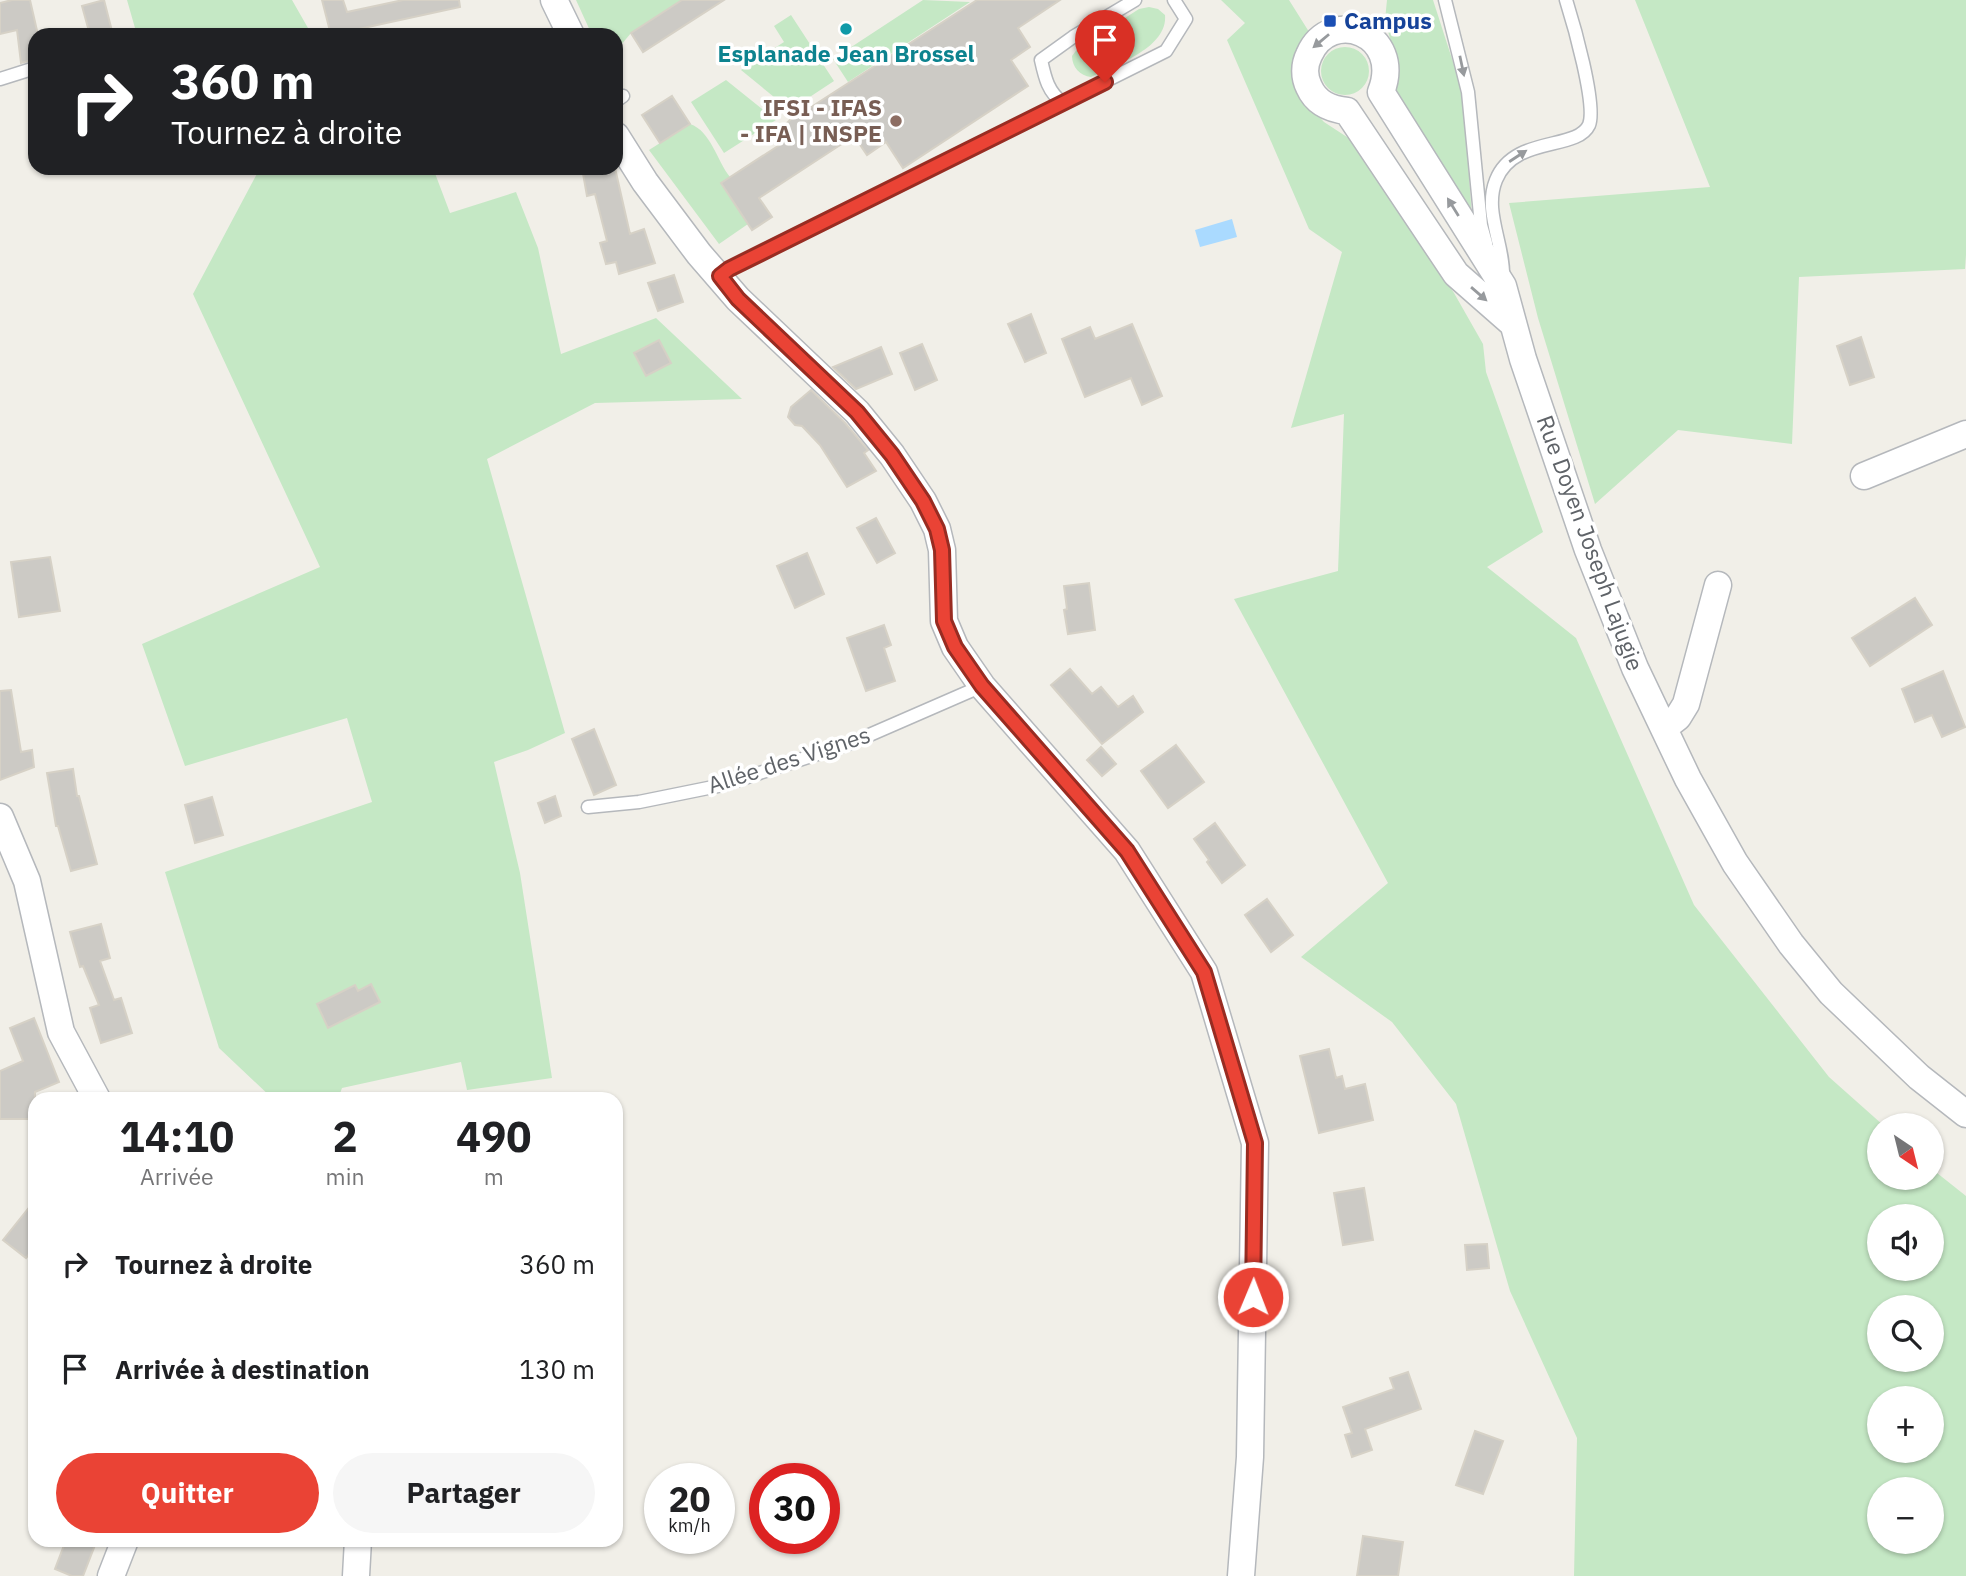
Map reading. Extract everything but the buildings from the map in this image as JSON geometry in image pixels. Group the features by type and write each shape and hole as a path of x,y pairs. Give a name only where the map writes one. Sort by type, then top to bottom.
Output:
{"street":[{"path":"554,0 568,28"},
{"name":"Rue Doyen Joseph Lajugie","path":"1513,324 1456,274 1347,111 1335,110 1314,96 1307,84 1305,72 1312,48 1321,38 1348,29 1362,32 1374,40 1382,51 1386,72 1381,92 1503,286 1588,551 1664,728 1735,863 1791,944 1831,993 1919,1077 1966,1114"},
{"path":"623,147 645,182 699,254 738,299 857,412 879,437 923,501 937,529 942,550 944,621 955,647 982,686 1127,851 1204,972 1255,1143 1250,1457 1247,1527 1241,1576"},
{"path":"1864,476 1966,434"},
{"path":"1664,728 1678,717 1686,705 1718,584"},
{"path":"0,817 27,881 61,1032 93,1092"},
{"path":"111,1576 122,1547"},
{"path":"356,1576 358,1547"}],"lane":[{"path":"1063,103 1052,95 1045,80 1041,60 1073,37 1135,0"},
{"path":"720,276 729,269 1166,51 1186,19 1174,0"},
{"path":"1446,0 1468,92 1481,225 1488,251 1503,286"},
{"path":"1503,286 1504,262 1493,223 1491,196 1497,177 1507,163 1521,152 1578,136 1588,127 1591,113 1582,58 1566,0"},
{"path":"0,79 28,70"},
{"name":"Allée des Vignes","path":"588,807 639,802 723,785 851,743 982,686"}],"green space":[{"path":"127,0 292,0 308,28 135,28"},
{"path":"576,0 682,0 631,33 623,43 623,28 589,28"},
{"path":"923,0 970,2 848,82 833,59"},
{"path":"1221,0 1289,0 1311,35 1304,101 1324,122 1350,139 1454,293 1483,344 1486,372 1543,532 1487,567 1576,638 1694,905 1829,1077 1870,1113 1867,1113 1867,1190 1944,1190 1944,1179 1966,1196 1966,1576 1574,1576 1577,1438 1510,1291 1456,1104 1392,1022 1301,957 1388,883 1234,599 1338,571 1344,414 1291,428 1342,252 1309,229 1227,40 1245,23"},
{"path":"1387,0 1433,0 1463,93 1472,217 1395,91 1396,61 1385,20"},
{"path":"1635,0 1966,0 1965,269 1799,277 1792,444 1678,430 1595,504 1538,318 1509,203 1710,187"},
{"path":"1139,9 1158,9 1165,15 1164,27 1149,46 1126,61 1091,77 1077,70 1072,56 1078,48"},
{"path":"791,15 834,81 790,110 741,70 784,42 774,26"},
{"path":"1345,47 1362,54 1369,71 1362,88 1345,95 1328,88 1321,71 1328,54"},
{"path":"726,80 776,120 724,153 691,102"},
{"path":"690,124 703,133 713,147 730,177 721,184 748,224 719,244 649,150"},
{"path":"256,175 436,175 450,213 516,192 538,248 561,354 656,318 742,399 595,403 487,459 565,733 494,762 520,873 552,1078 467,1090 461,1062 342,1088 341,1092 266,1092 219,1048 165,872 372,802 347,718 185,766 142,644 320,567 193,294"}],"water":[{"path":"1232,219 1237,237 1200,247 1195,230"}],"place":[{"name":"Campus","path":"1330,21"},
{"name":"Esplanade Jean Brossel","path":"846,29"},
{"name":"IFSI - IFAS - IFA | INSPE","path":"896,121"}],"route":[{"path":"1105,82 729,269 720,276 738,299 857,412 892,455 923,501 937,529 942,550 944,621 955,647 982,686 1127,851 1204,972 1255,1143 1253,1297"}]}
